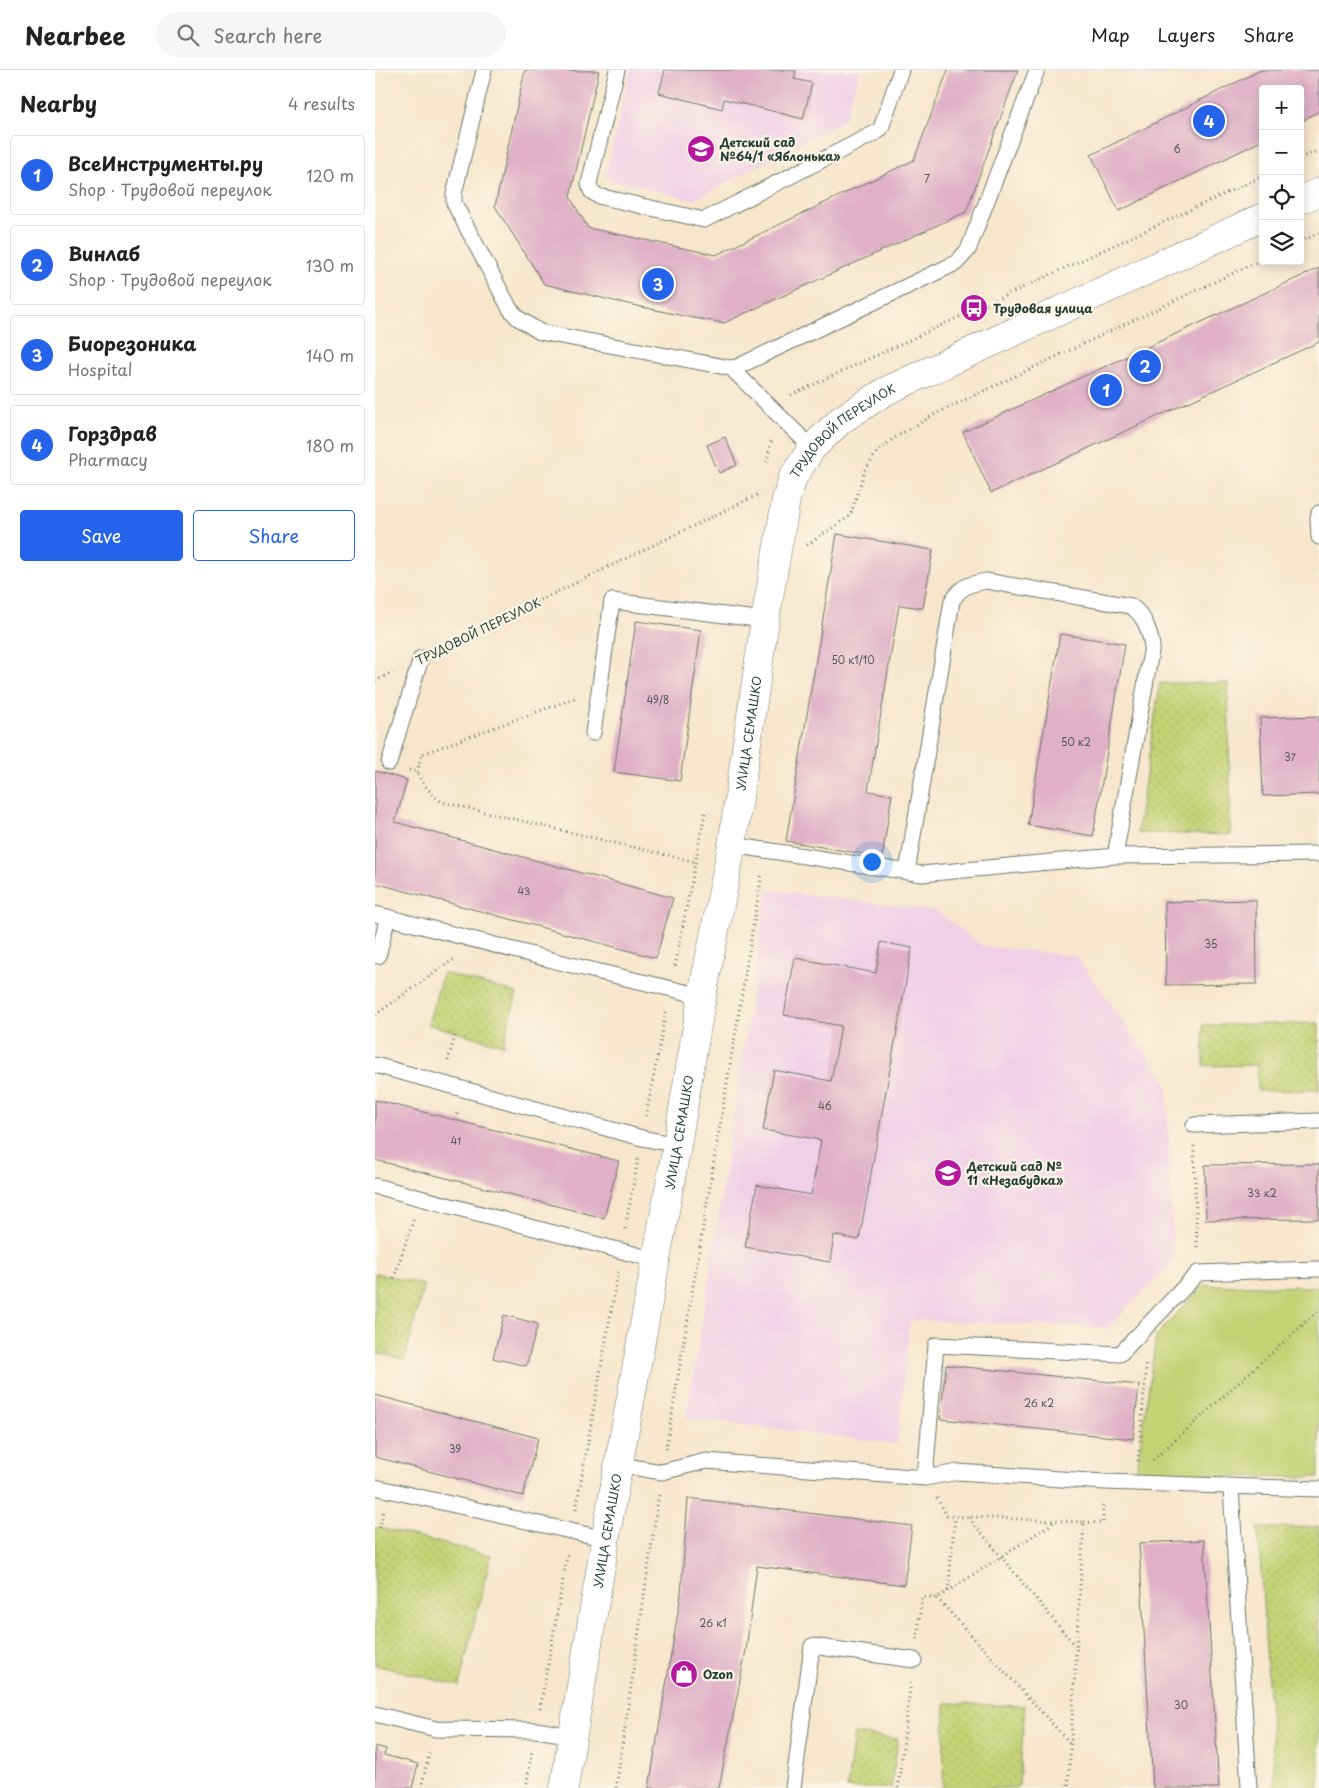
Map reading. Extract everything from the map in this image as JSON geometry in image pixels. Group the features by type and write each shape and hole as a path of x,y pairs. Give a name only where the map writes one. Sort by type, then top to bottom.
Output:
{"main road":[{"path":"1304,198 1319,192"},
{"name":"ТРУДОВОЙ ПЕРЕУЛОК","path":"793,477 812,448 841,420 886,391 1259,219"},
{"name":"УЛИЦА СЕМАШКО","path":"565,1788 606,1539 677,1145 701,996 731,844 765,620 786,500 793,477"}],"lane":[{"path":"484,70 454,194 455,203 510,308 518,318 540,332 731,368 737,367 956,262 968,250 1037,70"},
{"path":"617,70 589,183 591,191 598,196 701,220 877,132 883,122 901,70"},
{"path":"731,368 812,448"},
{"path":"1319,513 1319,537"},
{"path":"907,872 951,601 959,590 973,583 986,581 1131,606 1145,621 1152,646 1115,856"},
{"path":"593,733 612,601 765,620"},
{"path":"389,763 421,658"},
{"path":"731,844 922,874 1115,856 1319,854"},
{"path":"375,956 378,956 382,915 701,996"},
{"path":"375,1065 642,1138 677,1145"},
{"path":"1194,1126 1319,1121"},
{"path":"375,1186 656,1260"},
{"path":"925,1478 936,1345 1120,1354 1198,1273 1319,1269"},
{"path":"619,1465 662,1472 706,1462 925,1478 958,1472 1103,1482 1136,1479 1231,1488 1319,1489"},
{"path":"375,1487 606,1539"},
{"path":"1231,1488 1249,1788"},
{"path":"793,1788 812,1646 914,1660"},
{"path":"375,1714 436,1729 536,1730 574,1736"}],"path":[{"path":"1304,156 1319,150"},
{"path":"766,466 780,401 1259,178"},
{"path":"1304,240 1319,233"},
{"path":"803,548 850,516 865,470 877,452 894,438 937,413 1259,262"},
{"name":"ТРУДОВОЙ ПЕРЕУЛОК","path":"375,681 761,493 759,502"},
{"path":"600,689 422,754 417,772 424,786 442,802 696,862"},
{"path":"389,763 417,772"},
{"path":"526,1788 621,1252 706,806"},
{"path":"616,1788 662,1472 762,876 760,848"},
{"path":"375,1015 479,941"},
{"path":"441,1083 456,1032"},
{"path":"455,1119 457,1112"},
{"path":"1194,1126 1198,1273"},
{"path":"395,1278 420,1198"},
{"path":"1136,1479 1319,1310"},
{"path":"1136,1479 1146,1372 1141,1332"},
{"path":"925,1478 947,1516 1103,1523 1103,1482"},
{"path":"948,1592 955,1517"},
{"path":"968,1517 1077,1647"},
{"path":"898,1788 922,1597 937,1598 948,1592 1056,1521"},
{"path":"1068,1788 1084,1522"},
{"path":"937,1598 1071,1744"},
{"path":"421,1788 436,1729"}],"shaded area":[{"name":"Детский сад №64/1 «Яблонька»","path":"630,70 861,70 844,120 694,200 605,178"},
{"name":"Детский сад № 11 «Незабудка»","path":"767,890 937,911 982,946 1076,956 1167,1083 1173,1262 1108,1327 910,1320 897,1444 686,1418 709,1278"}],"green space":[{"path":"1160,683 1228,683 1231,835 1137,833"},
{"path":"443,973 517,993 503,1045 428,1024"},
{"path":"1319,1023 1319,1090 1258,1091 1257,1065 1204,1066 1203,1025"},
{"path":"375,1273 424,1285 405,1360 375,1352"},
{"path":"1203,1285 1319,1287 1319,1477 1136,1475 1156,1336"},
{"path":"375,1527 491,1555 459,1686 375,1665"},
{"path":"1319,1527 1319,1788 1275,1788 1258,1528"},
{"path":"945,1703 1025,1706 1019,1785 1017,1788 943,1788"},
{"path":"854,1734 898,1739 891,1788 847,1788"}],"building":[{"path":"525,70 599,71 570,197 588,228 716,255 914,160 948,70 1018,70 966,212 724,323 688,317 544,284 495,206"},
{"path":"665,70 796,70 794,79 812,83 803,119 724,99 722,109 659,93"},
{"path":"1261,70 1319,70 1319,111 1304,120 1304,85 1259,85 1259,142 1119,211 1091,155"},
{"path":"1319,268 1319,342 991,493 963,432"},
{"path":"725,437 737,465 719,473 707,445"},
{"path":"837,534 933,550 923,608 899,605 868,791 892,795 882,857 786,841"},
{"path":"636,621 701,630 680,781 614,772"},
{"path":"1060,634 1125,644 1093,836 1028,825"},
{"path":"1319,716 1319,794 1263,796 1260,718"},
{"path":"375,771 407,780 395,822 673,898 656,958 375,883"},
{"path":"1256,900 1257,984 1166,985 1165,902"},
{"path":"881,942 912,948 859,1240 834,1235 830,1262 745,1247 757,1185 811,1195 821,1140 763,1130 774,1070 831,1081 841,1026 784,1015 795,958 876,973"},
{"path":"375,1100 619,1161 604,1218 375,1160"},
{"path":"1319,1164 1319,1219 1206,1220 1205,1165"},
{"path":"504,1315 538,1324 526,1366 493,1358"},
{"path":"946,1365 1139,1385 1133,1439 940,1419"},
{"path":"375,1395 538,1438 523,1496 375,1457"},
{"path":"688,1498 912,1526 904,1585 757,1566 746,1650 719,1788 649,1788 681,1594"},
{"path":"1204,1540 1219,1788 1153,1788 1139,1543"},
{"path":"375,1746 386,1749 384,1755 418,1764 412,1788 375,1788"}],"place":[{"name":"Горздрав","path":"1209,121"},
{"name":"Детский сад №64/1 «Яблонька»","path":"701,149"},
{"name":"Биорезоника","path":"658,284"},
{"name":"Трудовая улица","path":"974,308"},
{"name":"Винлаб","path":"1145,366"},
{"name":"ВсеИнструменты.ру","path":"1106,390"},
{"name":"Детский сад № 11 «Незабудка»","path":"948,1173"},
{"name":"Ozon","path":"684,1674"}]}
